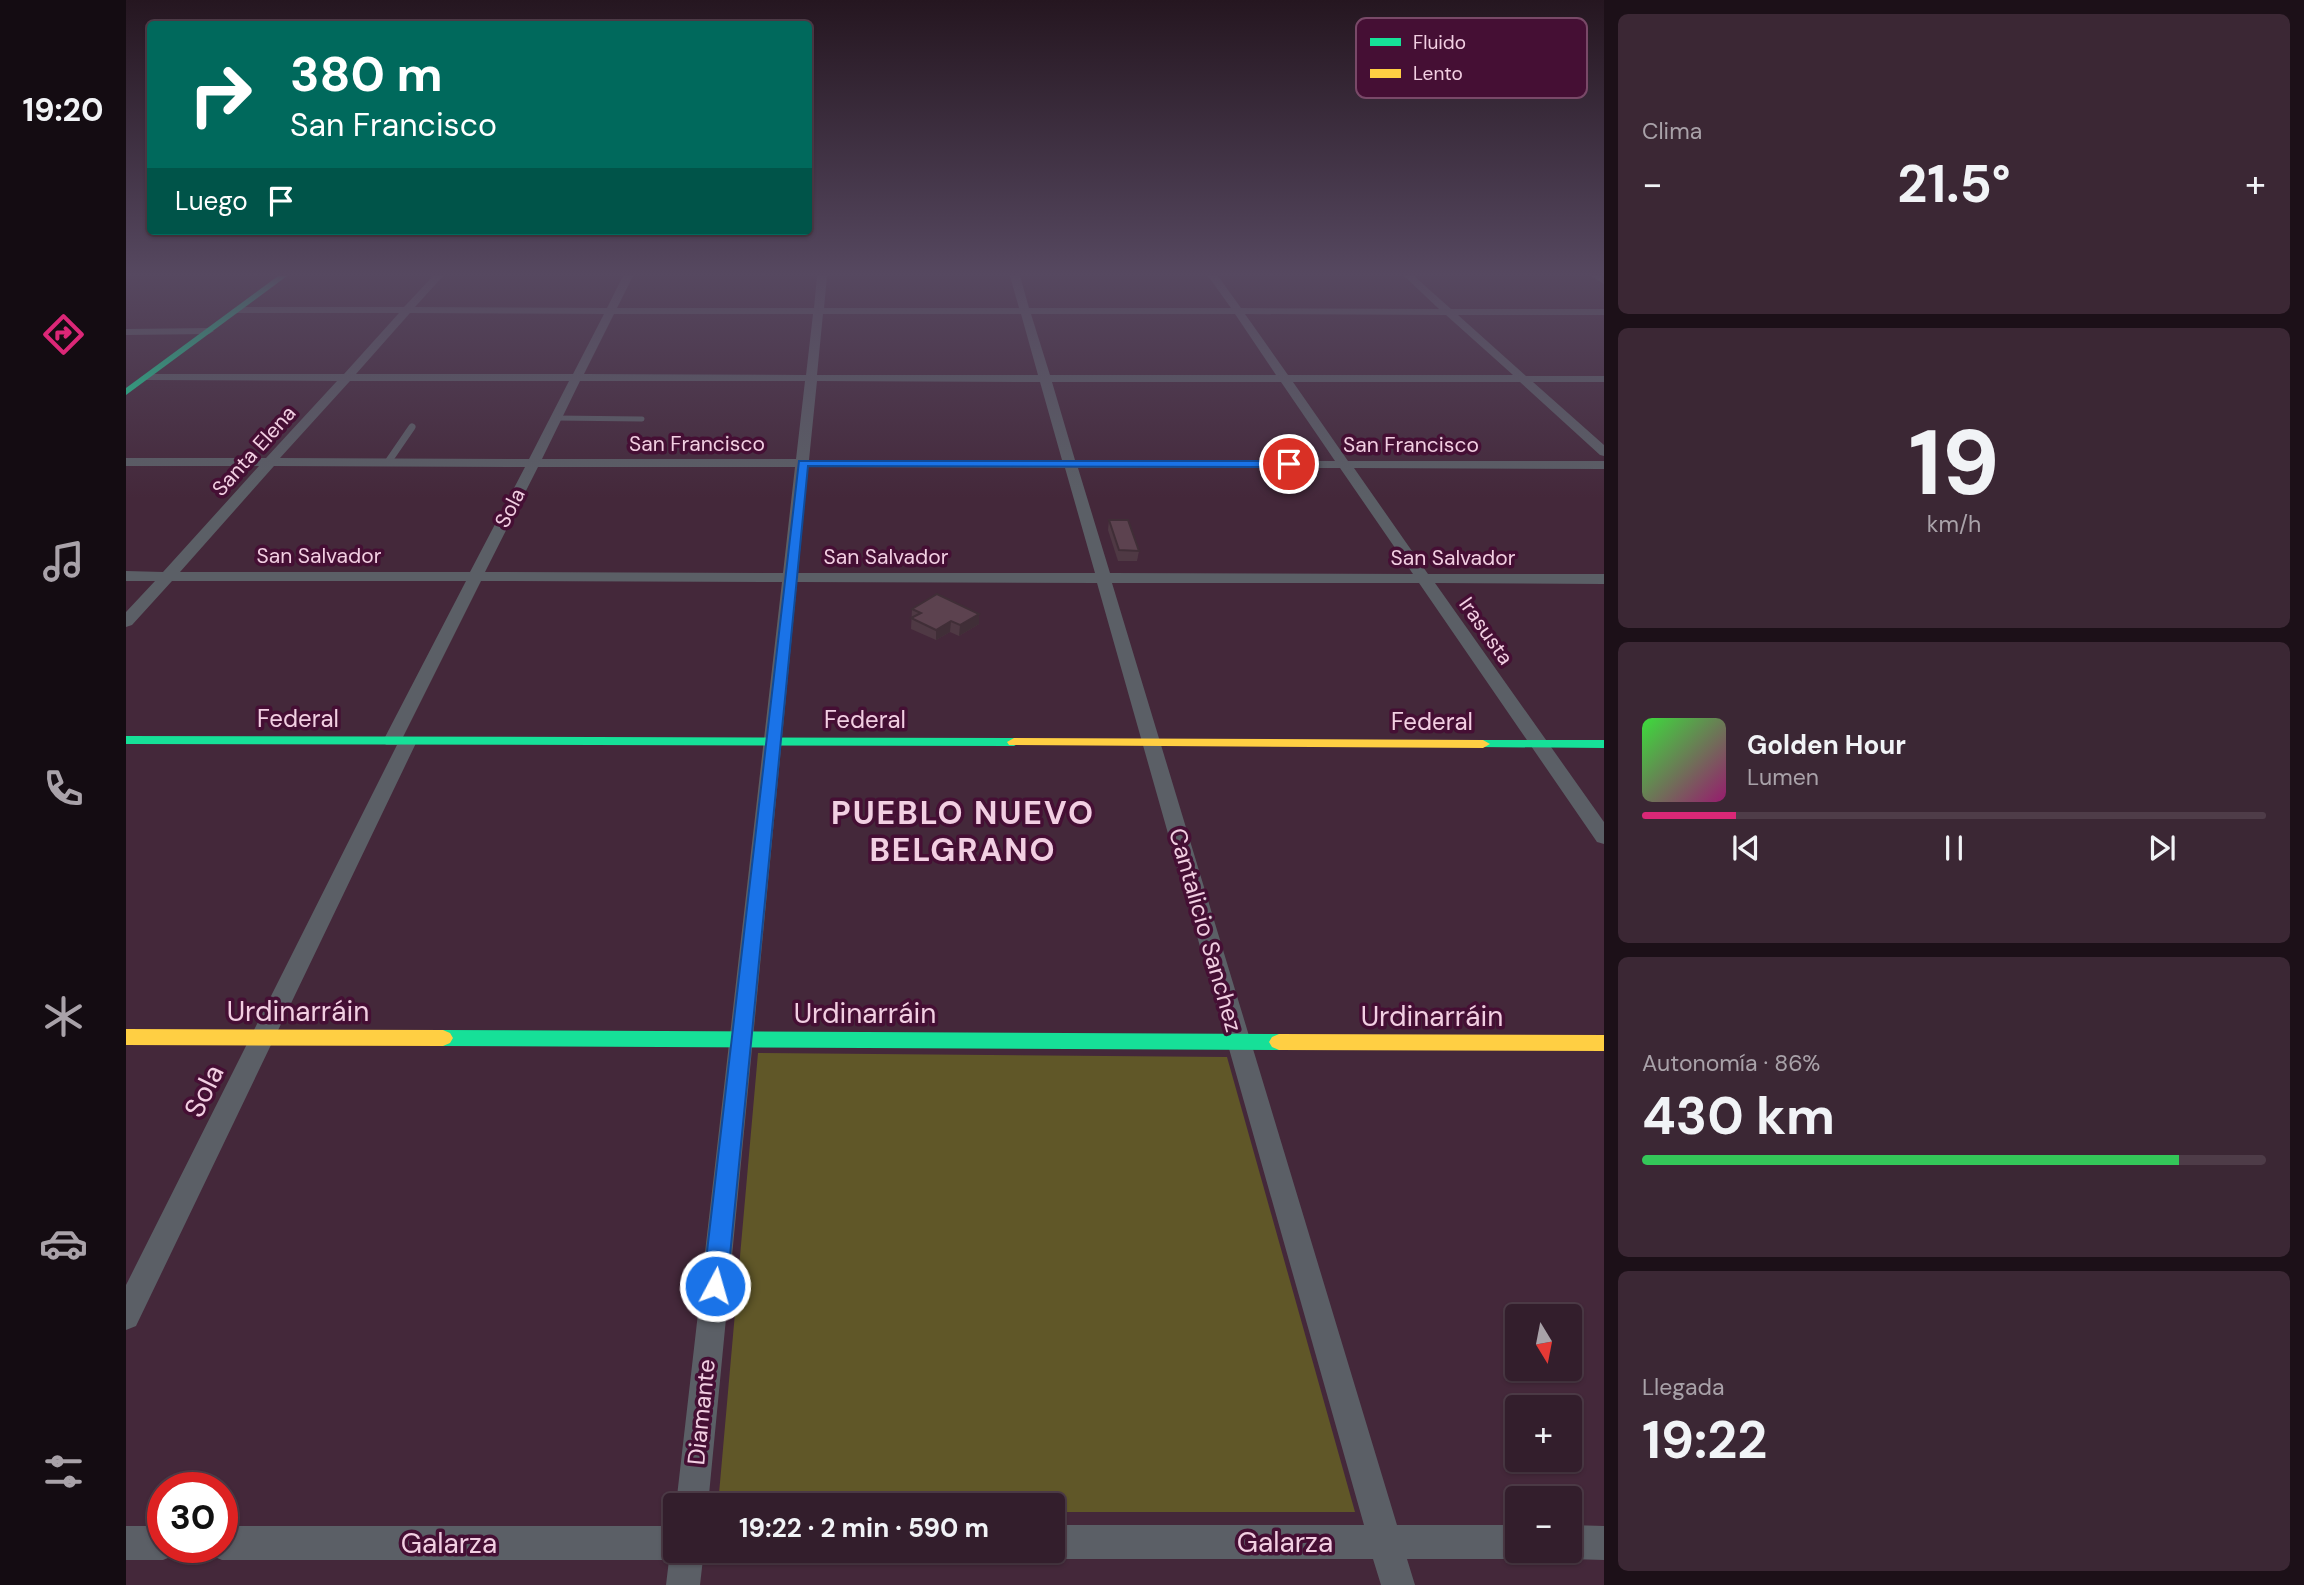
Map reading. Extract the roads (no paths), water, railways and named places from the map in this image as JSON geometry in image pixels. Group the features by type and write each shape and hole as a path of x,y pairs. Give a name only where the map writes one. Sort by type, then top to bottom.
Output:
{"street":[{"path":"126,392 183,350"},
{"name":"Santa Elena","path":"126,622 371,350"},
{"name":"Sola","path":"126,1316 263,1037 475,577 590,350"},
{"name":"Diamante","path":"692,1493 814,350"},
{"name":"Cantalicio Sanchez","path":"1037,350 1398,1585"},
{"name":"Irasusta","path":"1264,350 1604,838"},
{"path":"1491,350 1604,452"},
{"path":"147,377 1604,379"},
{"name":"San Francisco","path":"126,462 1604,464"},
{"name":"San Salvador","path":"126,576 1604,579"},
{"name":"Federal","path":"126,740 1604,744"},
{"name":"Urdinarráin","path":"126,1037 1604,1043"},
{"name":"Galarza","path":"1065,1542 1505,1542"},
{"path":"1582,1542 1604,1543"},
{"path":"126,1543 147,1543"},
{"name":"Galarza","path":"238,1543 663,1543"},
{"path":"683,1585 686,1563"}],"lane":[{"path":"556,418 642,419"},
{"path":"388,462 412,426"}],"district":[{"name":"PUEBLO NUEVO BELGRANO","path":"963,832"}]}
